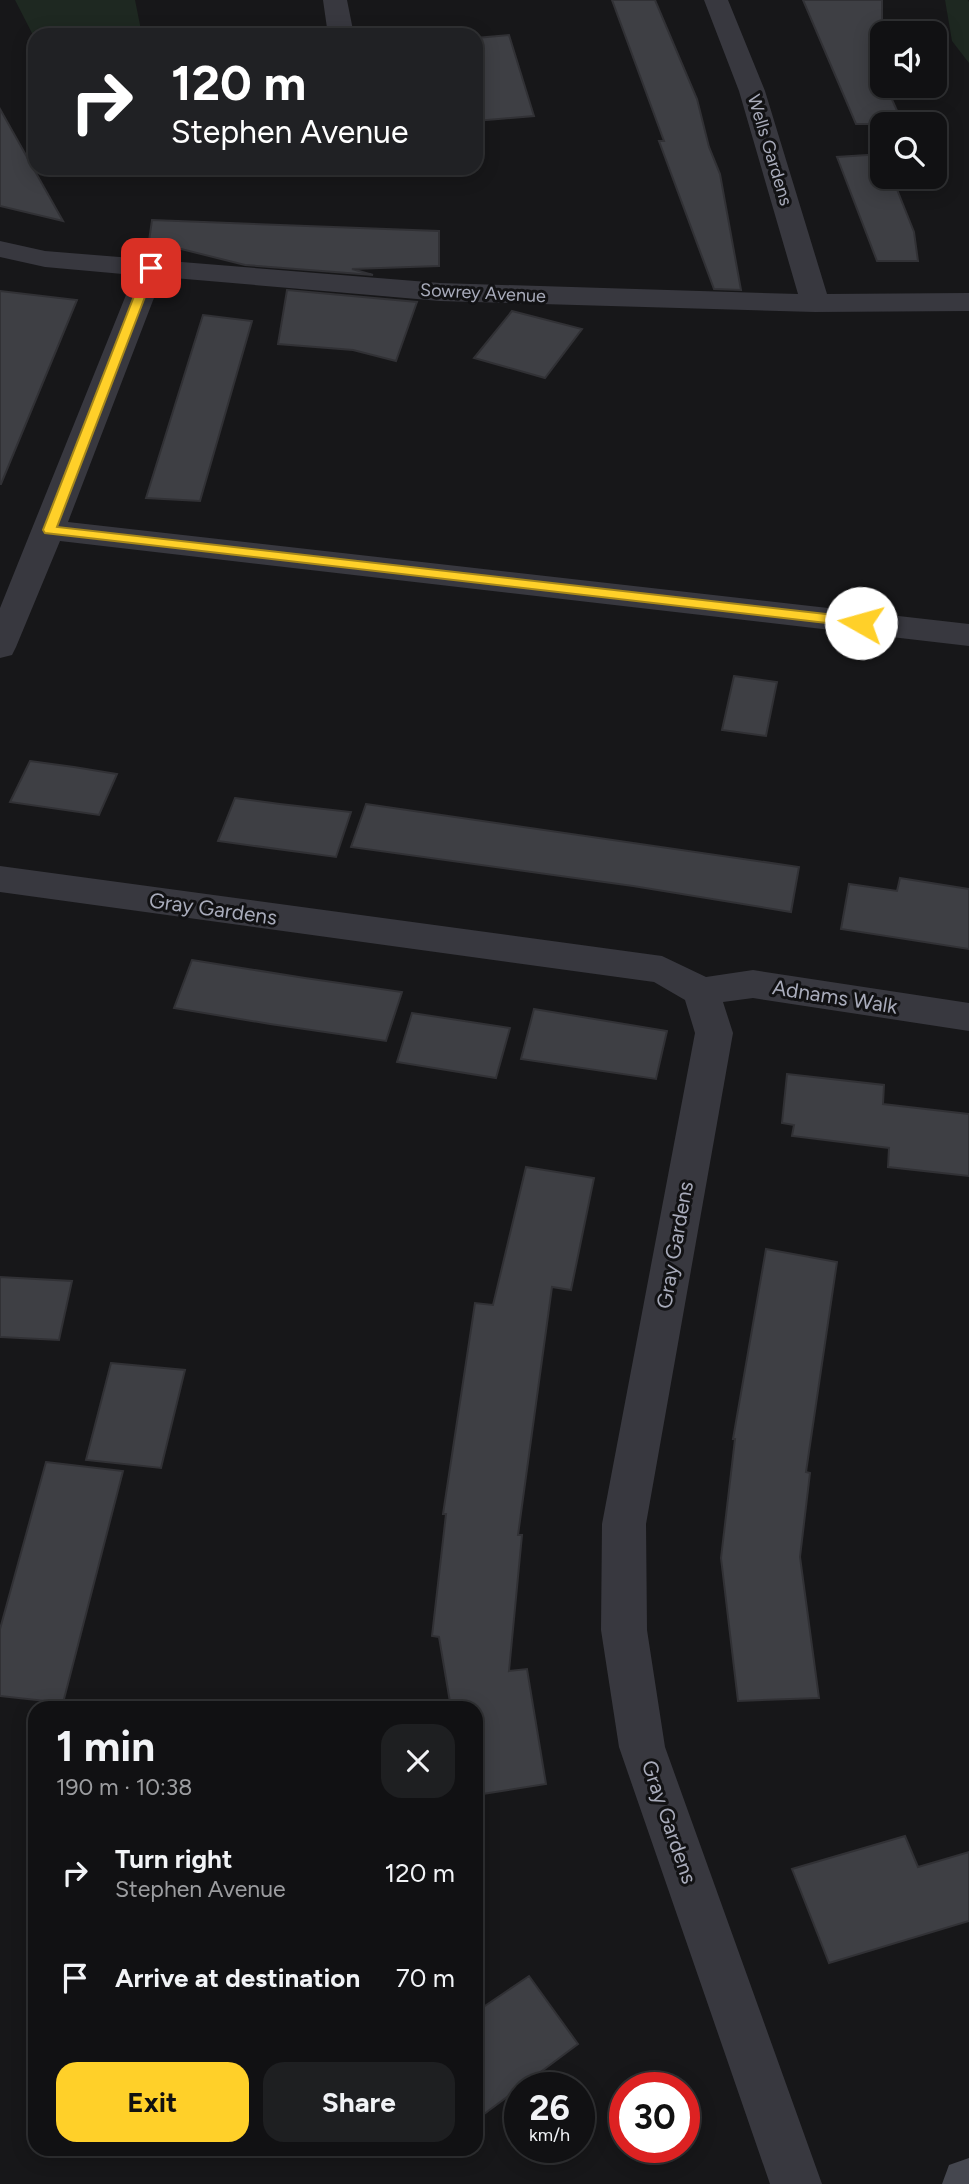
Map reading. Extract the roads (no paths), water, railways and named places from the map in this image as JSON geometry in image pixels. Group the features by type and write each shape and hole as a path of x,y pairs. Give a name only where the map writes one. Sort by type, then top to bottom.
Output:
{"street":[{"path":"335,0 340,28"},
{"name":"Wells Gardens","path":"716,0 752,91 816,303"},
{"name":"Sowrey Avenue","path":"0,249 45,258 440,292 816,303 969,302"},
{"path":"0,647 50,530 151,268"},
{"path":"50,530 969,635"},
{"name":"Gray Gardens","path":"0,879 662,970 701,992 714,1033 624,1524 624,1630 642,1747 796,2184"},
{"name":"Adnams Walk","path":"701,992 754,984 969,1017"}]}
